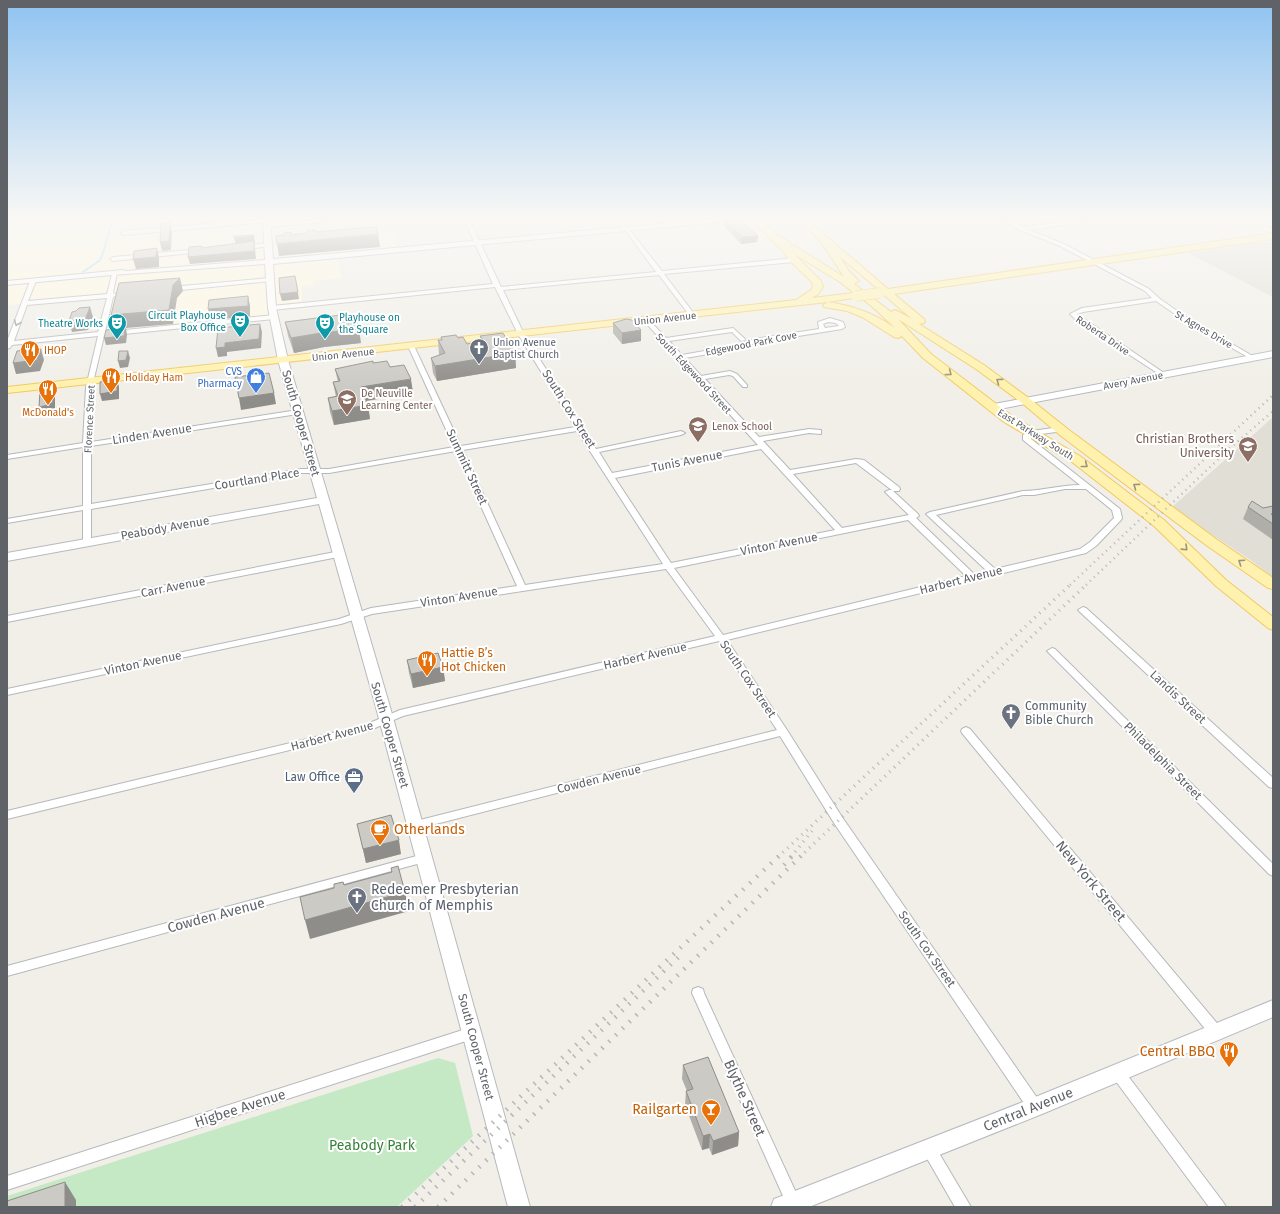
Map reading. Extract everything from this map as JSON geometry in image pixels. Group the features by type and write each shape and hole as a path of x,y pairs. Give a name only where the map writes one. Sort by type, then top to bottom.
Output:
{"main road":[{"path":"7,283 96,276"},
{"path":"794,304 810,296 818,287 816,281 810,276"},
{"path":"821,276 835,287 853,297 883,320 901,337"},
{"name":"East Parkway South","path":"836,276 880,308 927,356 1008,419 1076,459 1159,523 1221,583 1273,625"},
{"name":"East Parkway South","path":"847,276 899,316 956,351 1026,401 1060,429 1212,542 1273,585"},
{"path":"867,276 883,293 909,311 956,351"},
{"path":"875,276 891,281 937,285"},
{"name":"Union Avenue","path":"7,390 794,304 1001,276"},
{"name":"South Cooper Street","path":"269,277 273,313 283,360 329,515 416,825 519,1207"},
{"path":"909,311 906,305 907,300 923,290 937,285"},
{"path":"794,304 830,305 858,310 868,314 927,356"},
{"name":"Avery Avenue","path":"994,407 1273,354"},
{"name":"Peabody Avenue","path":"7,556 324,500"},
{"path":"242,514 248,516 311,509 329,515"},
{"name":"Central Avenue","path":"787,1205 928,1148 1036,1107 1273,1008"}],"street":[{"name":"Florence Street","path":"87,542 86,508 89,387 115,276"},
{"name":"South Cox Street","path":"492,276 521,334 579,428 670,566 721,638 783,732 838,820 1036,1107"},
{"path":"33,281 8,346 498,287 630,276"},
{"path":"663,276 692,315"},
{"name":"St Agnes Drive","path":"1120,276 1147,290 1172,311 1253,358"},
{"path":"166,290 269,277"},
{"path":"25,303 122,294"},
{"name":"Roberta Drive","path":"1156,299 1082,310 1073,314 1078,319 1164,374"},
{"name":"South Edgewood Street","path":"646,320 841,532"},
{"path":"664,340 733,330 744,340"},
{"name":"Edgewood Park Cove","path":"679,357 822,330"},
{"name":"Summitt Street","path":"411,346 522,587"},
{"path":"699,378 730,373 735,375 745,386"},
{"name":"Linden Avenue","path":"7,457 298,412"},
{"name":"Courtland Place","path":"7,521 301,471 329,471 579,428"},
{"path":"1031,433 1060,429"},
{"path":"757,440 809,431 818,432"},
{"path":"595,451 681,433"},
{"name":"Harbert Avenue","path":"7,815 368,728 386,721 400,712 721,638 1083,551 1118,518 1116,509 1027,440 1027,435 1031,433"},
{"name":"Tunis Avenue","path":"611,476 763,446"},
{"path":"788,473 856,461 861,462 893,490 912,516 973,578"},
{"path":"993,572 930,514 1023,493 1034,493 1065,487 1088,487"},
{"name":"Vinton Avenue","path":"7,692 342,621 371,611 522,587 670,566 841,532 912,516"},
{"name":"Carr Avenue","path":"7,619 340,554"},
{"name":"Landis Street","path":"1084,610 1273,784"},
{"name":"Philadelphia Street","path":"1052,651 1273,871"},
{"name":"New York Street","path":"966,731 1216,1032"},
{"name":"Cowden Avenue","path":"416,825 783,732"},
{"name":"Cowden Avenue","path":"7,971 424,858"},
{"name":"Blythe Street","path":"698,993 787,1205"},
{"name":"Higbee Avenue","path":"7,1183 472,1033"},
{"path":"1117,1072 1218,1207"},
{"path":"928,1148 963,1207"}],"shaded area":[{"path":"7,276 341,276 342,278 313,281 313,285 302,286 302,304 270,307 271,316 107,333 114,295 7,305"},
{"path":"1232,276 1273,276 1273,297"},
{"name":"Christian Brothers University","path":"1273,417 1273,577 1249,559 1171,508"}],"green space":[{"name":"Peabody Park","path":"438,1058 455,1063 473,1136 397,1207 7,1207 7,1196"}],"building":[{"path":"295,276 298,292 280,294 279,278"},
{"path":"180,278 173,285 169,310 111,315 119,283"},
{"path":"248,296 248,306 208,309 209,300"},
{"path":"90,307 85,320 69,321 72,312 79,308"},
{"path":"341,315 342,323 357,321 359,329 291,338 285,322"},
{"path":"626,319 632,320 641,330 622,333 613,323"},
{"path":"260,324 259,339 225,343 225,347 216,348 218,328"},
{"path":"125,328 124,336 104,338 106,330"},
{"path":"503,333 515,353 435,366 431,358 445,353 438,340 442,340 441,337 456,335 458,338 463,337 467,344 484,341 480,336"},
{"path":"41,349 37,360 13,363 17,351"},
{"path":"119,351 128,351 126,360 118,361"},
{"path":"373,361 373,363 387,361 390,367 404,365 411,379 361,387 368,405 332,411 328,398 338,396 333,382 340,381 335,369"},
{"path":"269,373 274,393 239,398 235,377"},
{"path":"117,379 117,391 100,394 100,382"},
{"path":"52,390 53,403 39,407 40,391"},
{"path":"1252,501 1263,508 1273,506 1273,514 1271,514 1273,515 1273,524 1248,507"},
{"path":"438,653 443,667 411,674 407,660"},
{"path":"391,815 399,840 363,849 357,824"},
{"path":"398,866 405,892 305,920 300,897 334,888 334,884 343,882 344,885 392,872 391,868"},
{"name":"Railgarten","path":"708,1057 739,1132 713,1141 710,1134 703,1136 686,1091 693,1089 683,1065"},
{"path":"65,1182 65,1207 7,1207 7,1201"}],"railway":[{"path":"1070,585 1273,395"},
{"path":"1086,585 1228,450 1273,411"},
{"path":"778,857 1071,584"},
{"path":"800,857 1087,584"},
{"path":"791,857 812,831"},
{"path":"402,1207 779,856"},
{"path":"784,865 792,856"},
{"path":"438,1207 801,856"},
{"path":"415,1207 682,954"}],"place":[{"name":"Circuit Playhouse Box Office","path":"240,338"},
{"name":"Theatre Works","path":"117,340"},
{"name":"Playhouse on the Square","path":"325,340"},
{"name":"Union Avenue Baptist Church","path":"479,365"},
{"name":"IHOP","path":"30,367"},
{"name":"Holiday Ham","path":"111,394"},
{"name":"CVS Pharmacy","path":"256,394"},
{"name":"McDonald's","path":"48,406"},
{"name":"De Neuville Learning Center","path":"347,416"},
{"name":"Lenox School","path":"698,443"},
{"name":"Christian Brothers University","path":"1248,463"},
{"name":"Hattie B’s Hot Chicken","path":"427,677"},
{"name":"Community Bible Church","path":"1011,730"},
{"name":"Law Office","path":"354,794"},
{"name":"Otherlands","path":"380,846"},
{"name":"Redeemer Presbyterian Church of Memphis","path":"357,914"},
{"name":"Central BBQ","path":"1229,1068"},
{"name":"Railgarten","path":"711,1126"}]}
